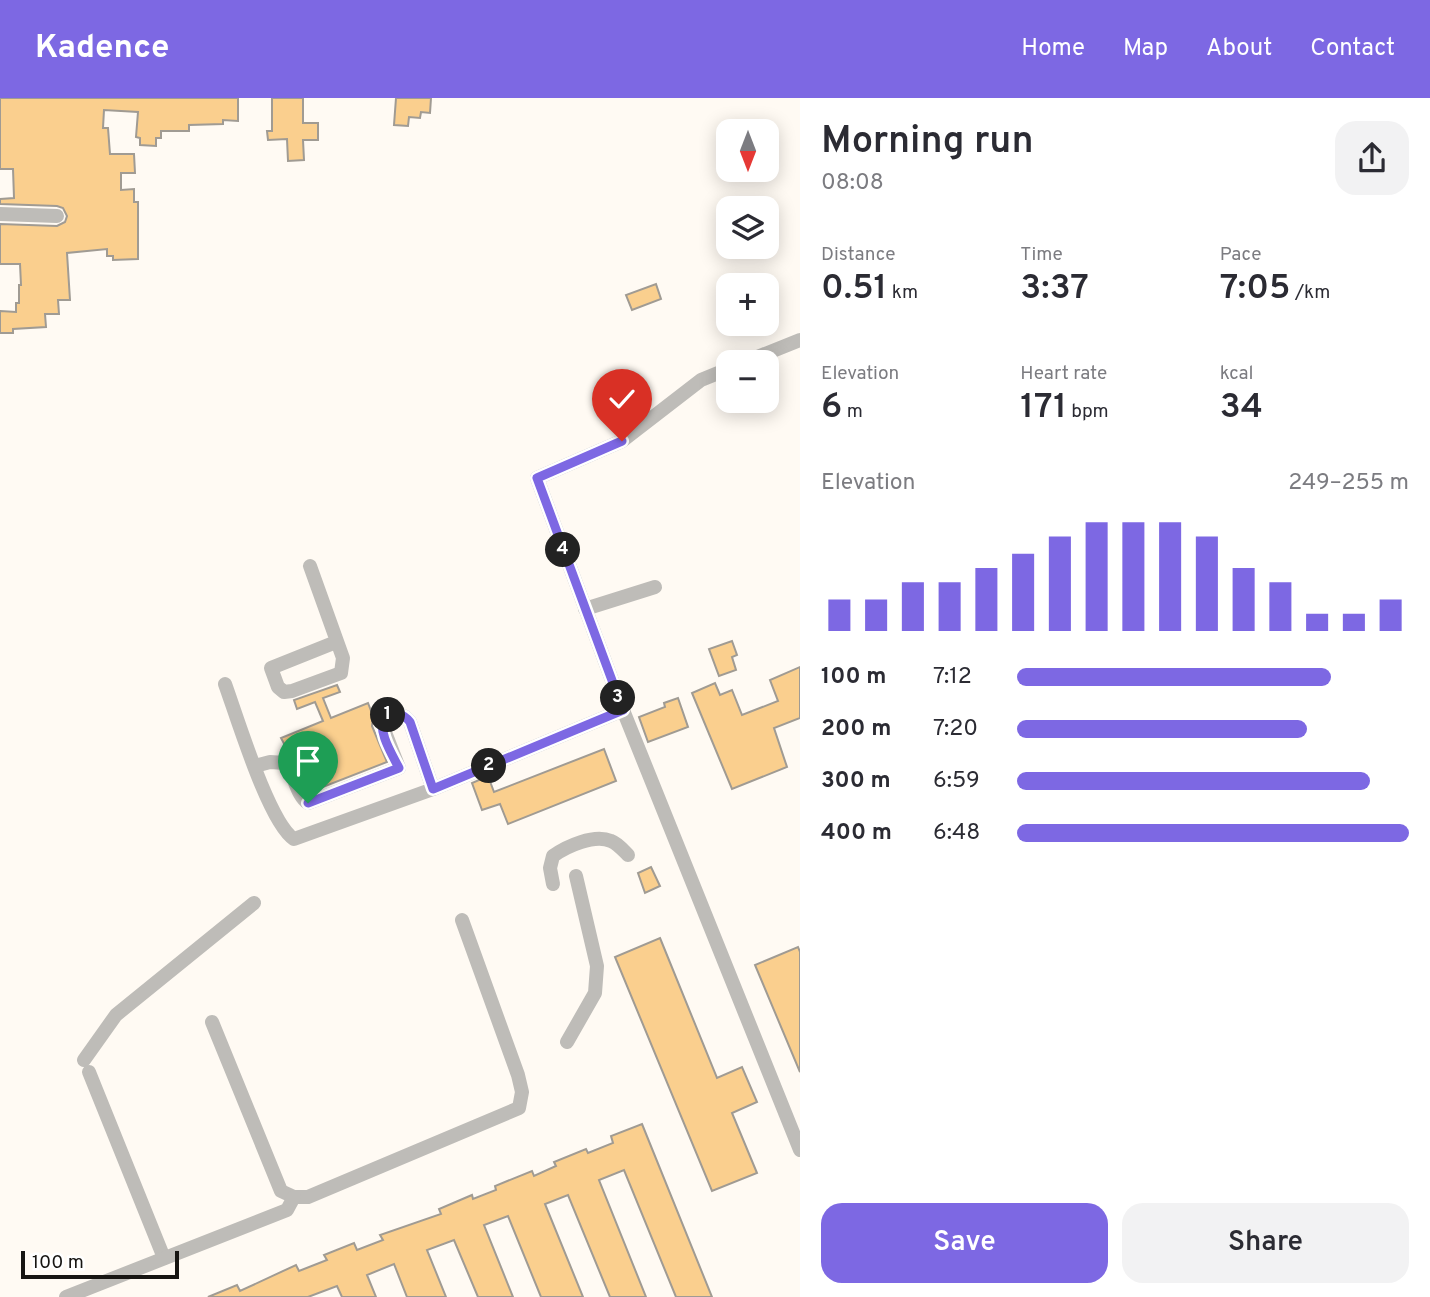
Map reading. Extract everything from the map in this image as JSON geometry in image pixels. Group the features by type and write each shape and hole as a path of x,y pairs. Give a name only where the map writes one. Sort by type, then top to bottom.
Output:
{"street":[{"path":"0,214 57,216"},
{"path":"775,350 800,340"},
{"path":"716,374 701,380 622,441 537,478 623,710 800,1150"},
{"path":"310,566 343,658 341,673 292,691 284,692 278,687 271,668 336,642"},
{"path":"585,610 655,587"},
{"path":"225,684 275,811 288,835 294,839 433,789 623,710"},
{"path":"255,765 285,763 292,771 303,800 308,803 399,768 381,722 384,716 398,713 410,722 433,789"},
{"path":"553,884 550,868 553,856 562,850 598,838 612,841 628,855"},
{"path":"567,1042 595,993 597,966 576,876"},
{"path":"163,1258 87,1066 116,1015 254,903"},
{"path":"212,1022 281,1191 294,1197 309,1197 519,1108 522,1092 518,1075 462,920"},
{"path":"66,1297 287,1210 294,1197"}],"building":[{"path":"0,98 238,98 238,121 223,120 223,124 189,125 189,131 161,131 161,138 156,138 156,146 140,145 140,138 136,137 138,112 104,110 103,128 108,128 110,154 134,154 135,173 121,173 121,190 134,189 134,202 138,202 138,259 113,260 113,256 107,256 107,249 67,253 70,300 58,300 59,314 45,314 46,327 13,329 13,333 0,333 0,311 16,312 21,285 20,264 0,264 0,224 57,226 65,222 67,216 63,208 57,206 0,204 0,199 14,198 13,169 0,169"},
{"path":"272,98 303,98 303,123 318,123 318,140 303,140 304,160 288,161 287,139 268,140 267,131 272,131"},
{"path":"396,98 431,98 430,113 421,112 420,118 409,117 408,126 394,125"},
{"path":"656,284 661,299 632,310 626,295"},
{"path":"732,641 737,655 732,657 736,670 719,676 709,649"},
{"path":"800,667 800,718 774,728 787,767 732,789 692,693 715,683 720,695 732,690 742,715 778,701 770,680"},
{"path":"337,685 340,692 323,698 331,718 368,703 373,716 372,726 387,762 310,792 281,738 323,721 315,702 297,709 294,700"},
{"path":"678,698 688,727 648,742 639,717 665,707 664,703"},
{"path":"604,749 616,781 508,824 500,804 482,810 472,783 488,776 494,792"},
{"path":"651,867 660,886 645,893 638,873"},
{"path":"660,938 717,1078 742,1067 757,1102 732,1113 757,1173 712,1191 615,957"},
{"path":"798,947 800,952 800,1072 755,965"},
{"path":"642,1124 712,1297 676,1297 624,1170 599,1180 646,1297 610,1297 568,1195 545,1204 583,1297 541,1297 508,1216 484,1225 513,1297 478,1297 454,1240 427,1250 446,1297 407,1297 394,1264 367,1275 376,1297 342,1297 337,1286 308,1297 208,1297 237,1285 240,1291 296,1265 299,1271 327,1260 324,1255 354,1243 357,1250 383,1240 380,1235 441,1214 439,1209 472,1195 473,1199 496,1190 495,1186 532,1171 534,1176 556,1166 554,1162 586,1149 588,1153 613,1143 611,1136"}],"route":[{"path":"308,803 399,768 383,732 381,722 384,716 398,713 410,722 433,789 623,710 537,478 622,441"}]}
